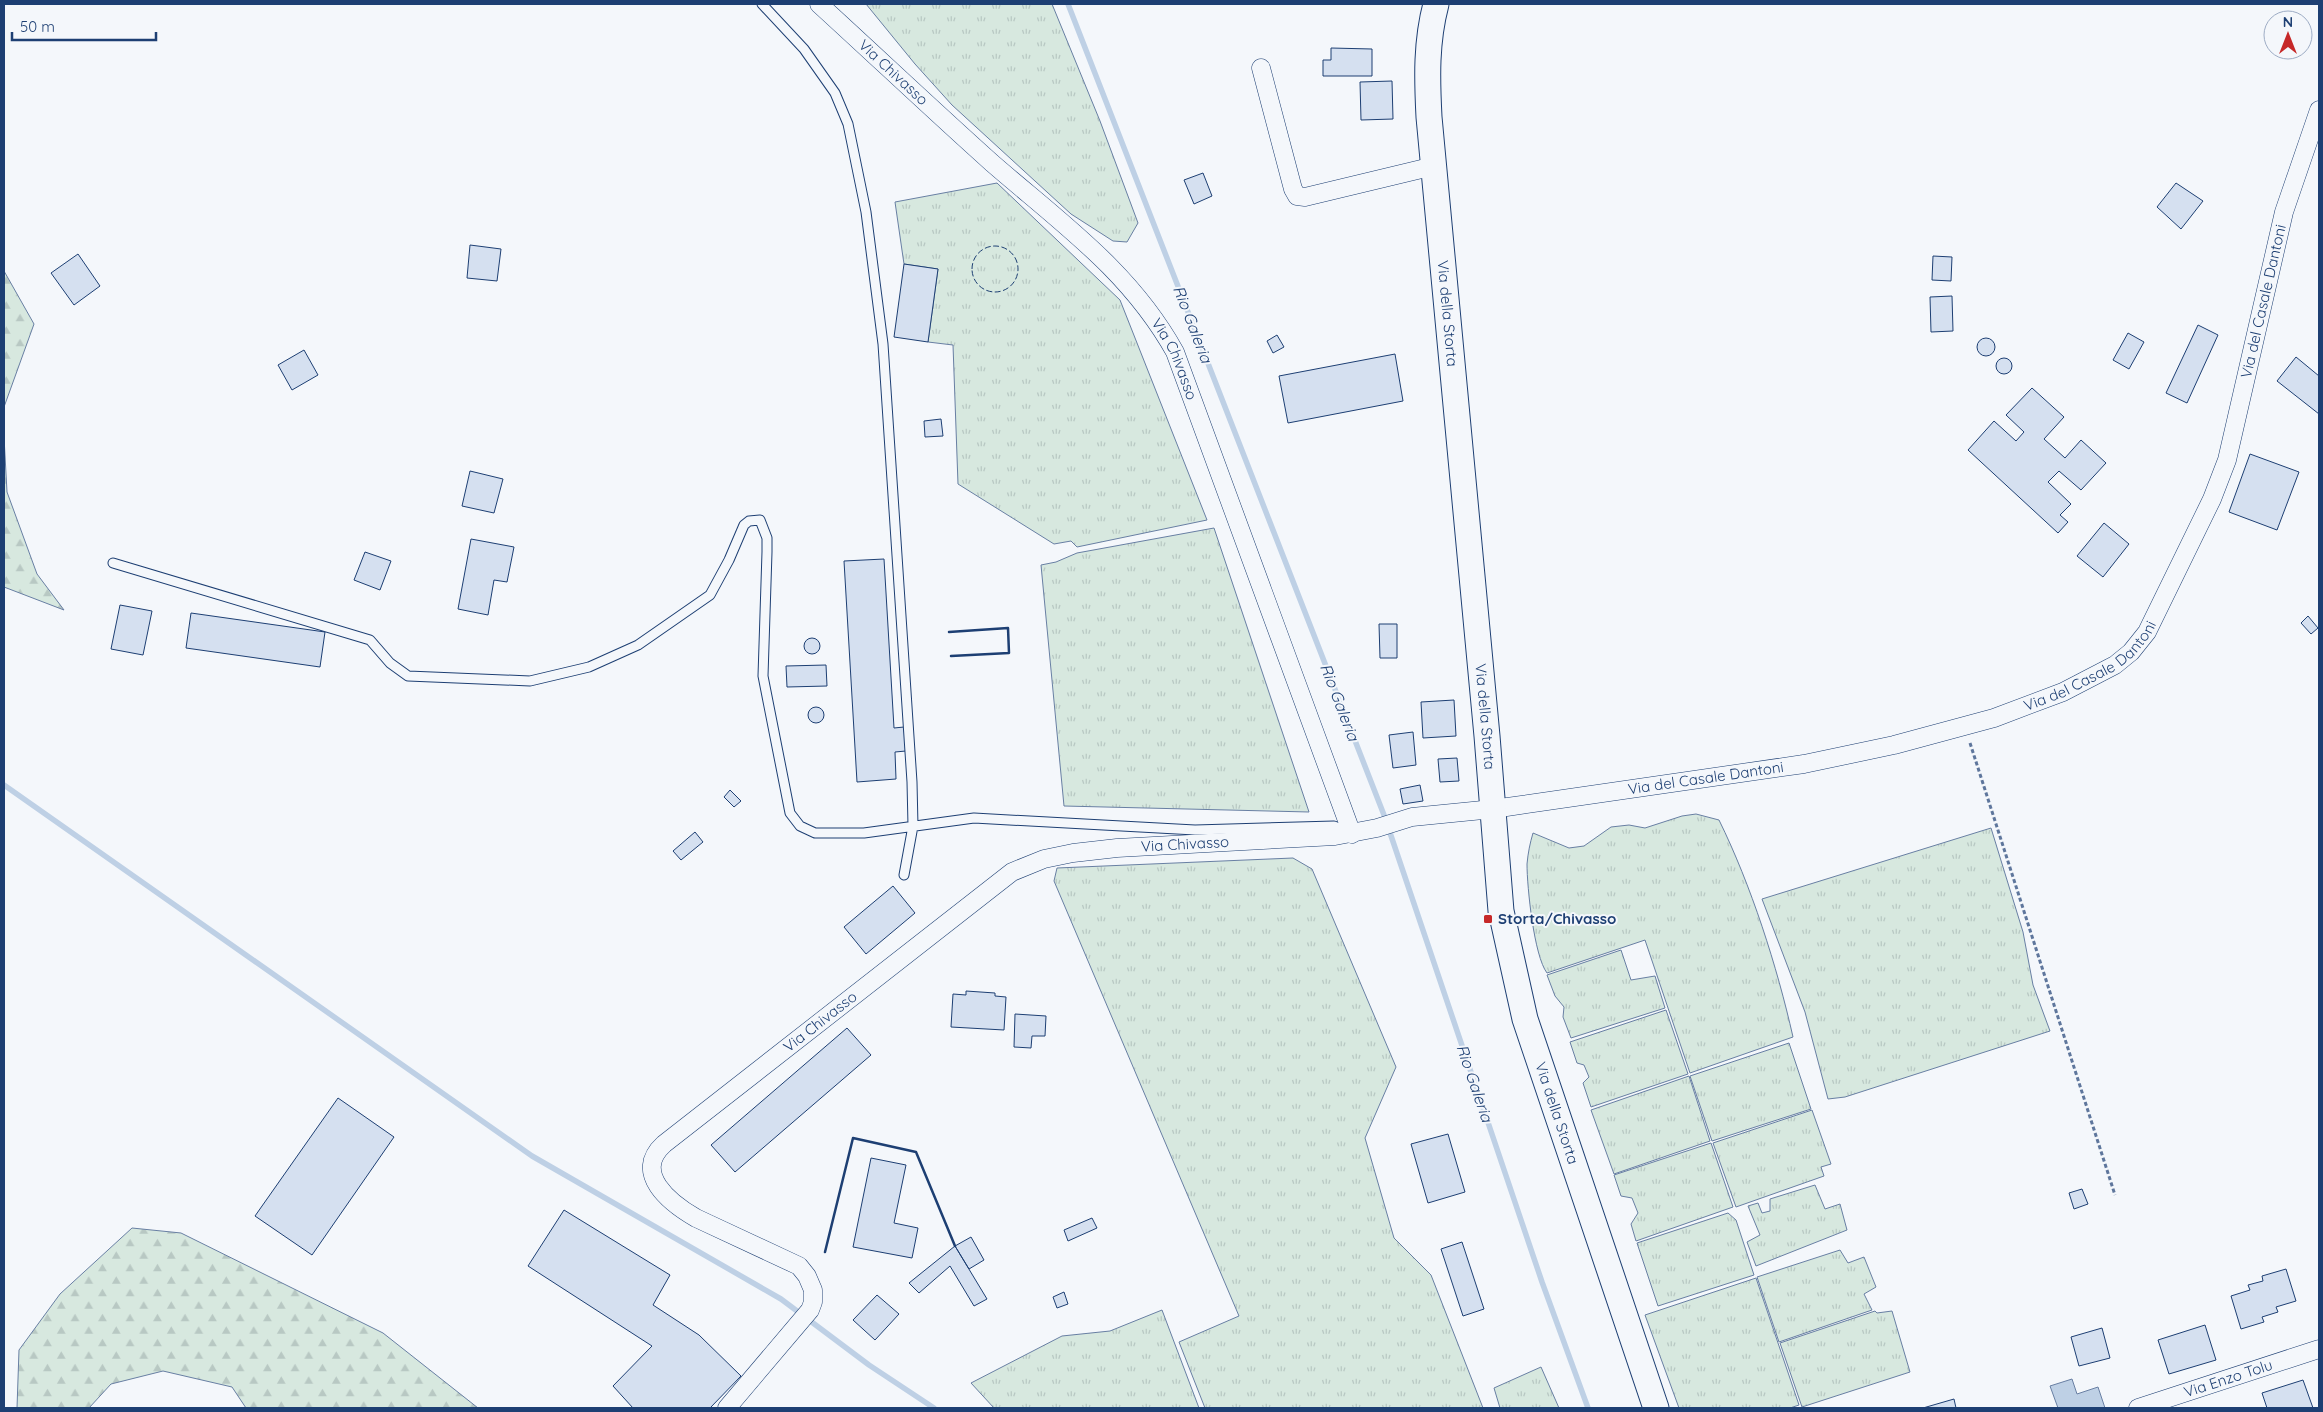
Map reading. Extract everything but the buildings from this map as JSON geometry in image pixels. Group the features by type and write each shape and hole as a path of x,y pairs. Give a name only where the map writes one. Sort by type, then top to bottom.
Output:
{"main road":[{"name":"Via della Storta","path":"1436,4 1429,30 1426,63 1501,911 1525,1018 1656,1408"}],"street":[{"name":"Via Chivasso","path":"819,4 992,162 1110,265 1150,310 1163,330 1175,352 1352,834"},
{"path":"1261,68 1293,189 1297,196 1305,197 1434,166"},
{"name":"Via del Casale Dantoni","path":"1493,809 1804,764 1875,750 1965,726 2031,705 2092,678 2131,652 2147,632 2212,499 2227,460 2284,212 2319,110"},
{"name":"Via Chivasso","path":"727,1408 811,1307 813,1297 811,1283 799,1266 696,1218 663,1192 654,1180 651,1168 654,1155 658,1149 995,882 1012,872 1044,859 1093,850 1352,834 1412,817 1493,809"},
{"name":"Via Enzo Tolu","path":"2138,1408 2319,1349"}],"lane":[{"path":"762,4 804,49 835,93 848,124 866,212 883,344 912,782 913,826 904,875"},
{"path":"113,563 370,640 390,663 408,676 530,681 589,667 638,645 710,595 729,560 744,525 749,520 760,520 767,538 763,676 790,812 793,820 806,830 815,833 864,833 974,818 1194,830 1334,826 1352,834"}],"path":[{"path":"1965,726 2115,1195"}],"green space":[{"path":"866,4 1052,4 1100,121 1138,223 1127,242 1113,241 1071,214 952,105 915,64"},
{"path":"997,183 1120,300 1207,520 1077,547 1071,541 1054,544 958,484 953,345 928,342 938,269 904,264 895,202"},
{"path":"4,271 34,324 4,407"},
{"path":"4,437 7,492 37,574 64,610 4,587"},
{"path":"1214,528 1309,812 1064,806 1041,565 1056,562 1077,553"},
{"path":"1696,814 1719,820 1731,845 1762,926 1793,1037 1690,1073 1645,940 1547,973 1538,952 1535,937 1528,888 1527,864 1533,833 1569,848 1584,846 1611,827 1629,825 1645,828 1682,816"},
{"path":"1991,828 2023,932 2033,985 2050,1031 1845,1097 1828,1099 1805,1012 1762,899"},
{"path":"1293,858 1312,869 1396,1067 1365,1138 1394,1238 1431,1275 1483,1408 1205,1408 1179,1342 1239,1316 1054,881 1057,868"},
{"path":"1621,950 1631,980 1655,976 1665,1008 1571,1038 1563,1017 1564,1007 1555,996 1547,975"},
{"path":"1666,1010 1688,1074 1591,1107 1583,1083 1589,1077 1584,1065 1577,1063 1570,1042"},
{"path":"1789,1043 1811,1109 1712,1141 1690,1076"},
{"path":"1689,1076 1710,1141 1614,1174 1591,1110"},
{"path":"1812,1110 1831,1164 1821,1167 1824,1176 1736,1207 1713,1143"},
{"path":"1711,1143 1733,1207 1636,1241 1631,1224 1638,1213 1632,1198 1621,1196 1614,1175"},
{"path":"1815,1185 1825,1209 1840,1204 1847,1230 1756,1266 1747,1242 1760,1235 1748,1206 1758,1203 1762,1213 1770,1211 1770,1199"},
{"path":"1728,1213 1736,1220 1754,1275 1658,1306 1637,1243"},
{"path":"132,1228 181,1233 383,1333 478,1408 246,1408 232,1387 163,1371 111,1384 89,1408 17,1408 19,1350 60,1294"},
{"path":"1840,1250 1848,1263 1864,1257 1876,1287 1864,1294 1872,1310 1779,1342 1757,1277"},
{"path":"1756,1278 1799,1405 1790,1408 1679,1408 1645,1315"},
{"path":"1162,1310 1199,1408 994,1408 971,1383 1062,1336 1110,1331"},
{"path":"1875,1311 1877,1313 1892,1311 1910,1372 1802,1407 1780,1343"},
{"path":"1541,1367 1559,1408 1500,1408 1494,1388"}],"water":[{"path":"2072,1379 2077,1394 2098,1387 2105,1408 2058,1408 2050,1386"}],"waterway":[{"name":"Rio Galeria","path":"1068,4 1384,815 1542,1282 1588,1408"},
{"path":"4,785 532,1156 781,1299 869,1365 934,1408"}],"fence":[{"path":"995,246 1008,250 1014,256 1018,269 1014,282 1008,288 995,292 982,288 976,282 972,269 976,256 982,250 995,246"}],"wall":[{"path":"949,632 1008,628 1009,653 951,656"},
{"path":"825,1252 853,1138 916,1152 955,1246"}],"place":[{"name":"Storta/Chivasso","path":"1488,919"}]}
